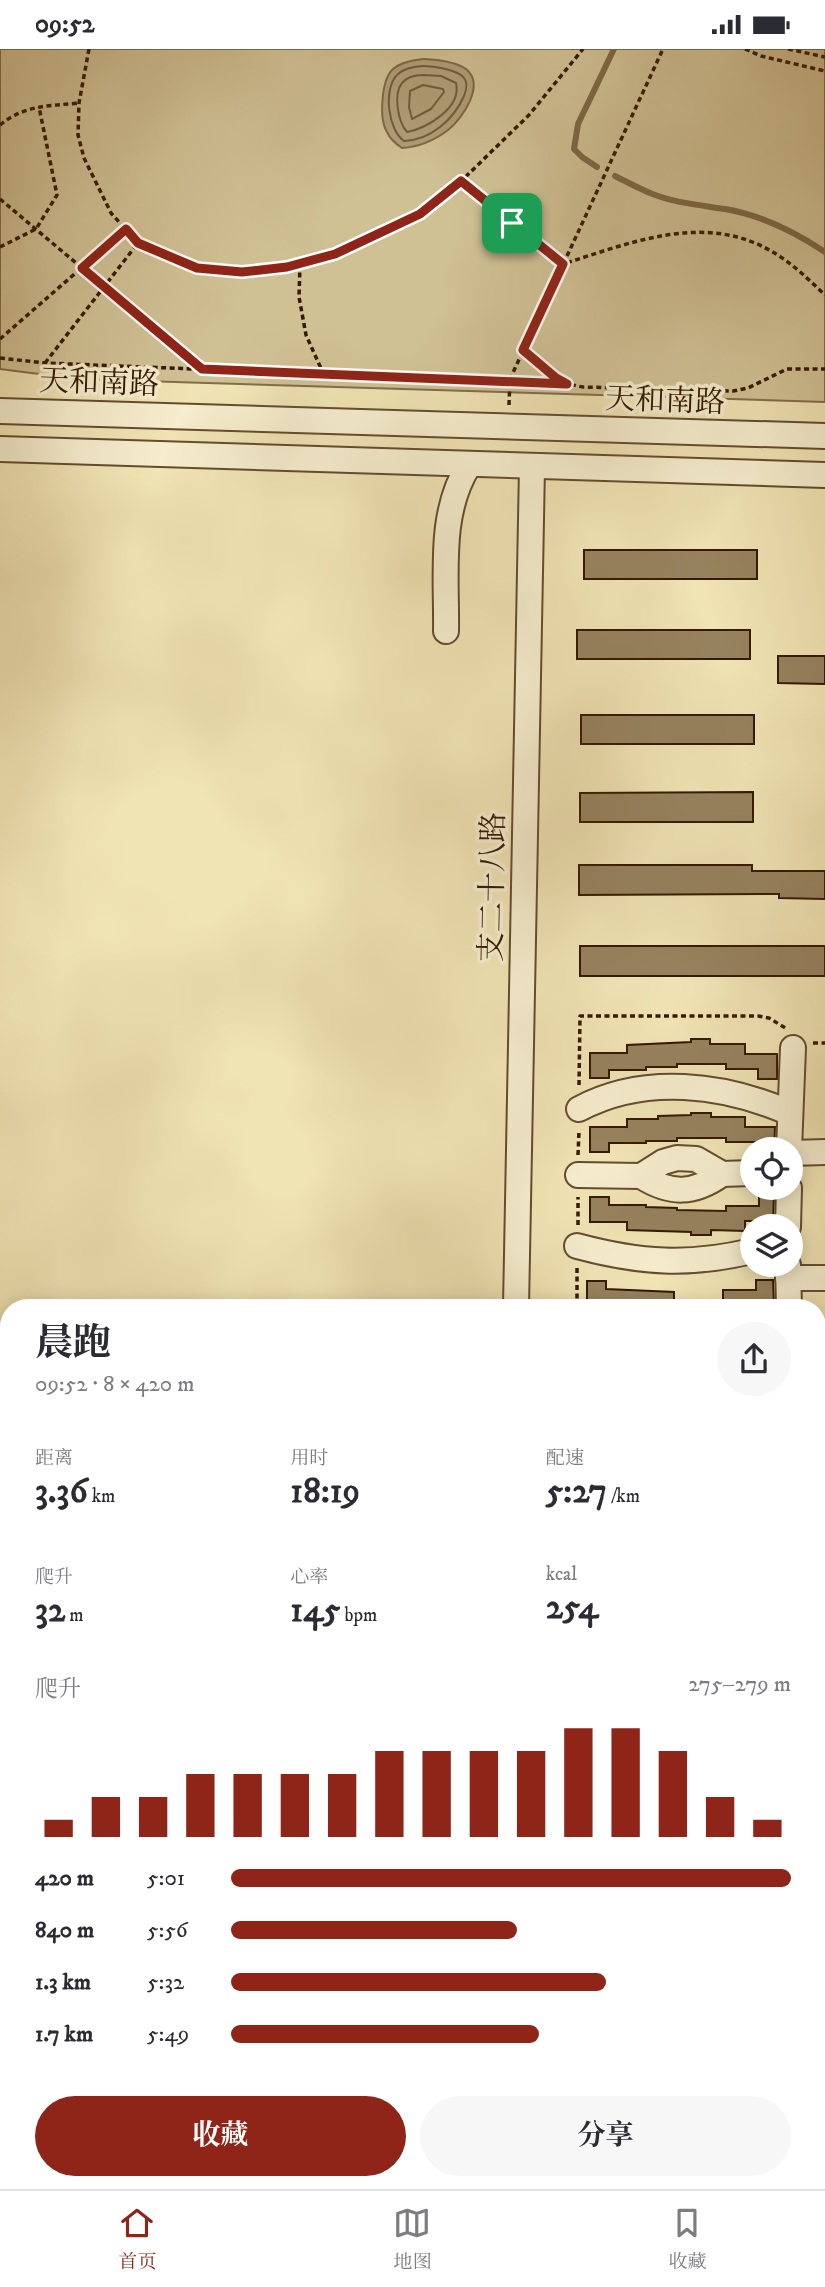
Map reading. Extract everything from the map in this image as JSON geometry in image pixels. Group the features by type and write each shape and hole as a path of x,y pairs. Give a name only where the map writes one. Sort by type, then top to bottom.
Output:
{"street":[{"name":"天和南路","path":"0,411 825,436"},
{"path":"0,449 825,475"},
{"path":"446,631 448,523 460,479 469,465"},
{"name":"支二十八路","path":"516,1299 531,467"},
{"path":"790,1137 793,1048"},
{"path":"579,1109 615,1093 658,1087 688,1087 730,1091 758,1099 790,1113"},
{"path":"803,1151 825,1152"},
{"path":"578,1175 641,1176 663,1162 677,1158 696,1159 722,1174 740,1173"},
{"path":"578,1246 608,1255 657,1262 696,1262 740,1253"},
{"path":"803,1274 825,1278"},
{"path":"788,1277 789,1299"}],"path":[{"path":"89,49 79,103 78,135 85,158 111,213 138,243 197,268 242,272 300,264 335,254 420,214 461,181 529,115 583,49"},
{"path":"508,426 509,382 663,49"},
{"path":"745,49 825,71"},
{"path":"789,49 825,57"},
{"path":"0,125 14,114 39,107 79,103"},
{"path":"0,247 36,229 57,195 39,107"},
{"path":"461,181 563,264"},
{"path":"0,199 202,369"},
{"path":"0,339 126,229"},
{"path":"563,264 642,239 672,233 719,233 746,239 771,251 825,295"},
{"path":"45,363 138,243"},
{"path":"300,264 299,297 306,335 324,375"},
{"path":"523,350 567,384"},
{"path":"0,358 45,363 733,391 748,388 787,369 825,369"},
{"path":"580,1016 758,1016 769,1018 786,1027 791,1033 793,1048"}],"shaded area":[{"path":"0,49 825,49 825,402 78,379 0,369"}],"water":[{"path":"423,59 440,60 466,69 472,76 473,92 460,118 448,130 426,142 402,148 391,139 384,126 384,90 393,69 403,63"}],"building":[{"path":"584,550 757,550 757,579 584,579"},
{"path":"577,630 750,630 750,659 577,659"},
{"path":"778,656 825,656 825,684 778,683"},
{"path":"581,715 754,715 754,744 581,744"},
{"path":"753,792 753,822 580,822 580,793"},
{"path":"579,865 752,865 752,871 825,871 825,899 779,898 779,894 579,895"},
{"path":"580,946 825,946 825,976 580,976"},
{"path":"691,1039 710,1039 710,1044 745,1044 745,1054 777,1054 777,1079 758,1079 758,1069 726,1069 726,1064 677,1064 677,1067 646,1067 646,1070 609,1070 609,1078 590,1078 590,1053 627,1053 627,1045 691,1042"},
{"path":"711,1113 711,1117 745,1117 745,1127 775,1127 775,1137 740,1137 740,1142 726,1142 726,1138 677,1138 677,1141 609,1143 609,1152 590,1152 590,1127 627,1127 627,1119"},
{"path":"590,1197 609,1197 609,1205 646,1205 677,1210 726,1211 726,1206 759,1206 759,1200 774,1200 773,1214 740,1214 740,1231 711,1230 711,1235 627,1230 627,1222 590,1222"},
{"path":"756,1280 773,1280 774,1299 723,1299 723,1290 756,1290"},
{"path":"587,1281 606,1281 606,1289 674,1292 674,1299 587,1299"}],"waterway":[{"path":"597,167 574,149 578,124 614,49"},
{"path":"615,176 668,199 725,209 765,220 825,252"}],"route":[{"path":"461,181 512,223 563,264 523,350 567,384 202,369 82,268 126,229 138,243 197,268 242,272 287,267 335,254 420,214 461,181"}]}
